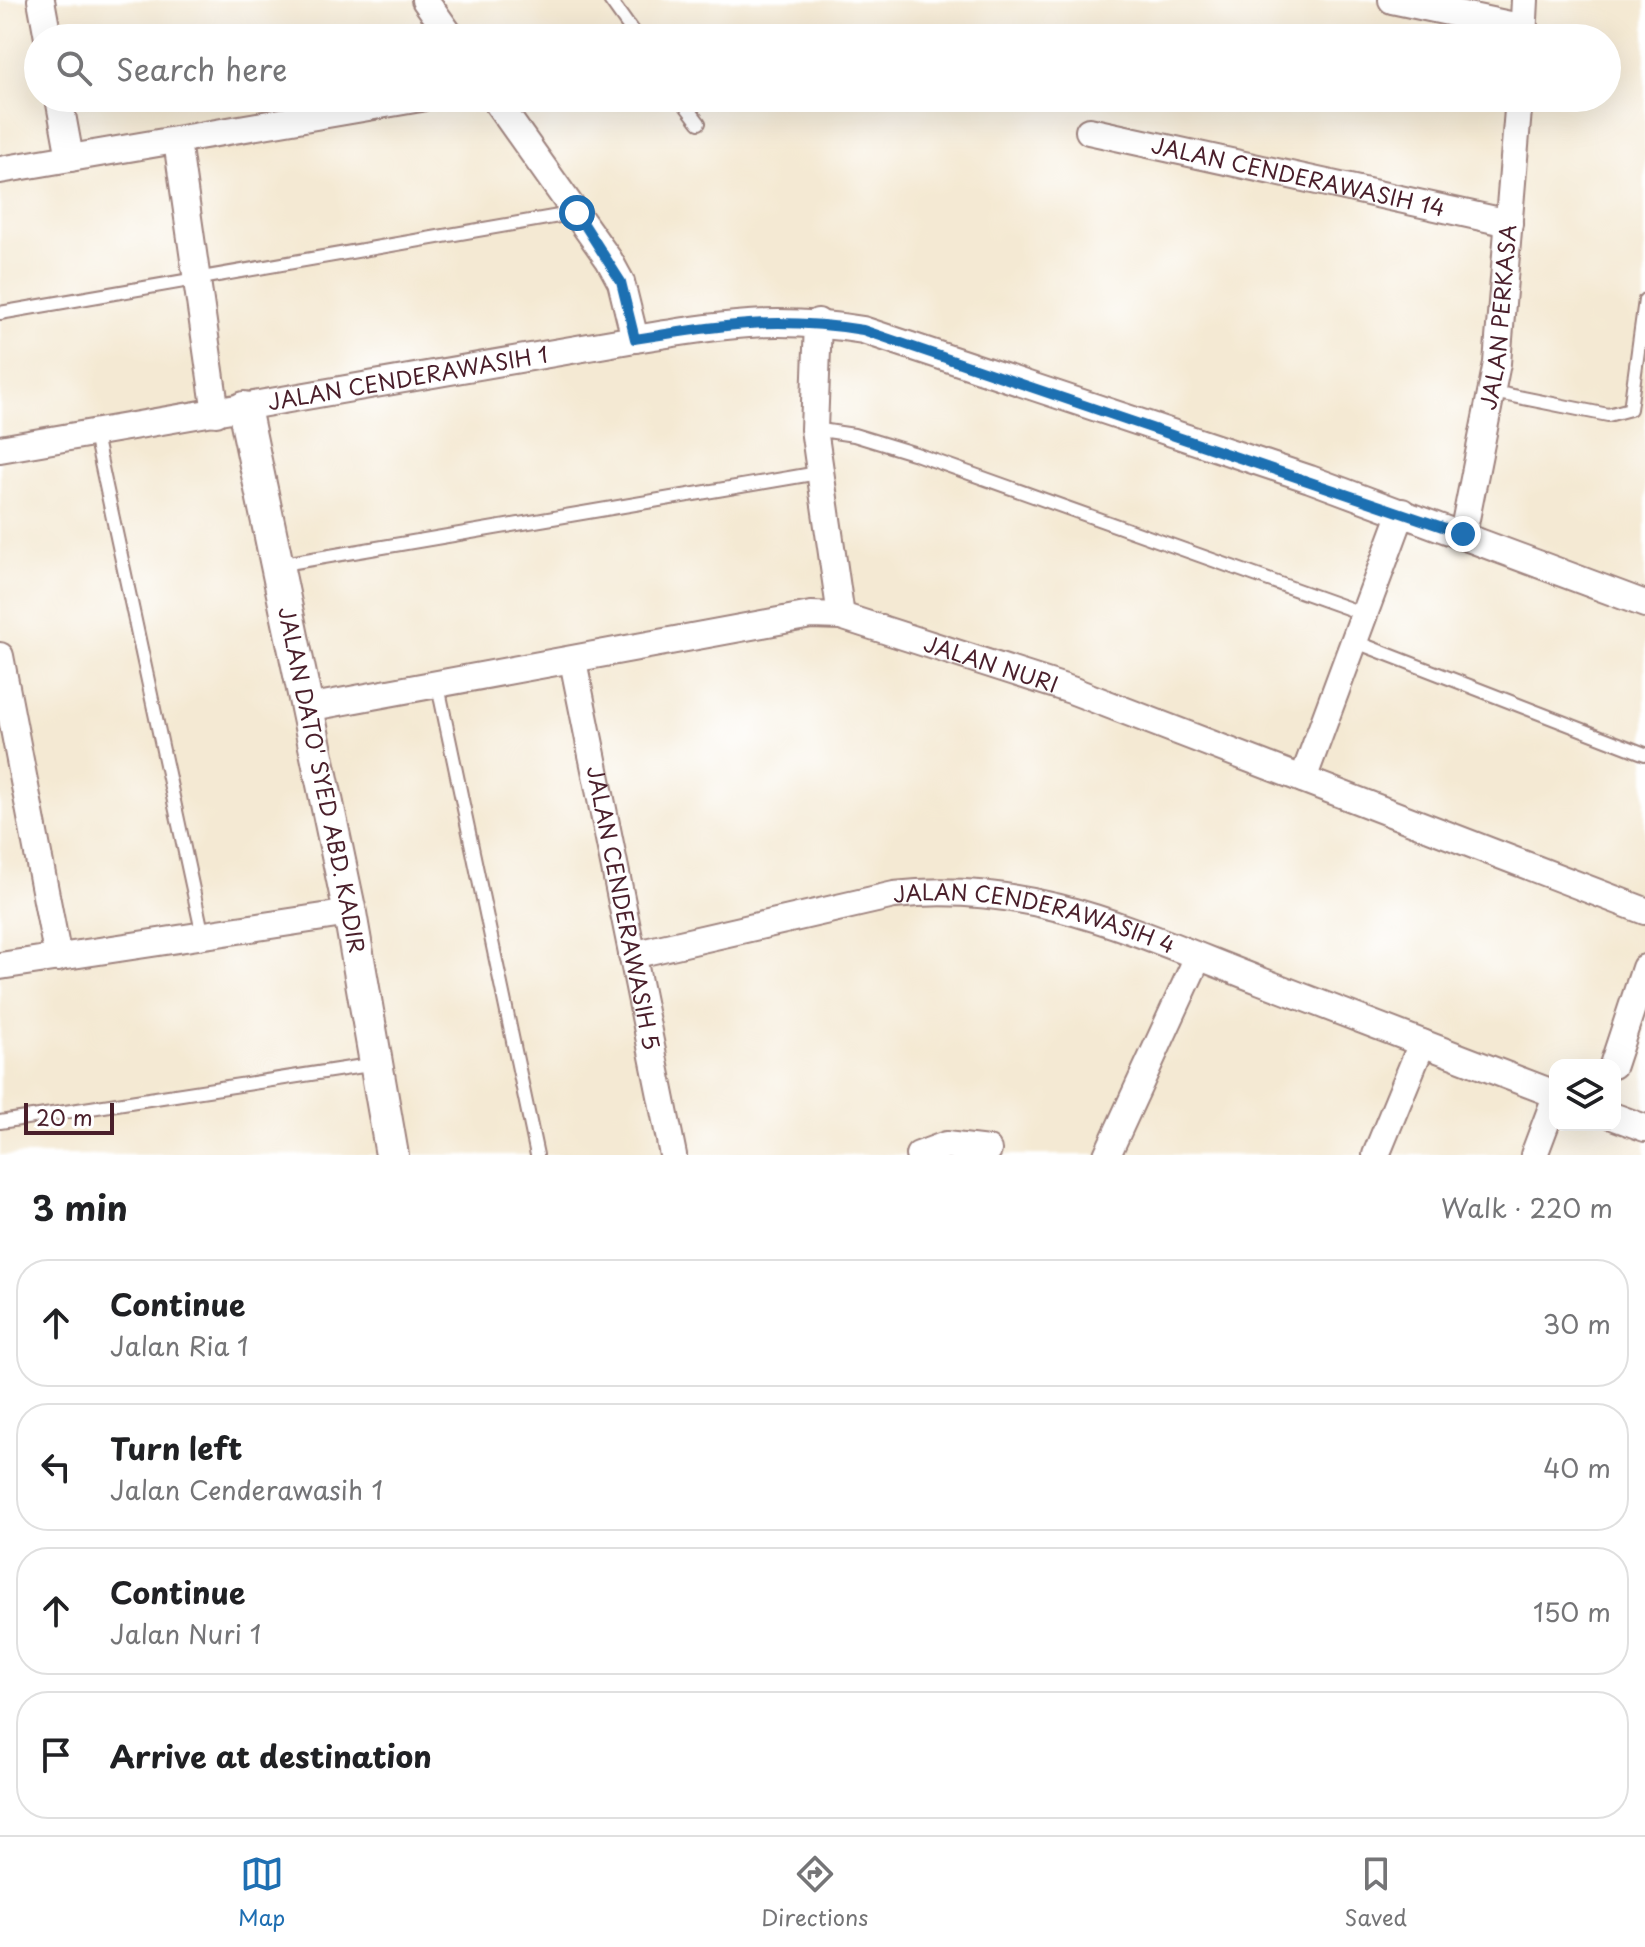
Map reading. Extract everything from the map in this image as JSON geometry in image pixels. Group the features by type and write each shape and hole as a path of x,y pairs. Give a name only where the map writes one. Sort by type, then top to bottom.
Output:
{"street":[{"path":"41,0 45,24"},
{"path":"425,0 442,24"},
{"path":"1392,0 1488,24"},
{"path":"1524,24 1525,0"},
{"path":"62,112 70,158"},
{"path":"0,170 342,112"},
{"path":"504,112 577,213 621,282 635,339"},
{"name":"JALAN PERKASA","path":"1463,534 1493,392 1518,112"},
{"name":"JALAN CENDERAWASIH 14","path":"1089,131 1509,223"},
{"path":"177,141 198,280 230,410"},
{"name":"JALAN CENDERAWASIH 1","path":"0,449 741,322 818,322 863,330 1402,512 1645,604"},
{"path":"818,322 814,429 841,616"},
{"name":"JALAN DATO' SYED ABD. KADIR","path":"230,410 277,565 350,913 392,1155"},
{"path":"1303,779 1402,512"},
{"name":"JALAN NURI","path":"307,708 811,615 841,616 1071,690 1645,911"},
{"path":"0,656 58,958"},
{"name":"JALAN CENDERAWASIH 5","path":"573,661 673,1155"},
{"name":"JALAN CENDERAWASIH 4","path":"632,955 894,895 924,891 1012,897 1102,917 1549,1094"},
{"path":"0,966 350,913"},
{"path":"1107,1155 1198,957"},
{"path":"1615,1059 1645,968"},
{"path":"1376,1155 1422,1043"},
{"path":"1534,1155 1549,1113"},
{"path":"1621,1119 1645,1128"},
{"path":"919,1155 946,1145 988,1150"}],"lane":[{"path":"610,0 627,24"},
{"path":"691,112 699,123"},
{"path":"0,313 577,213"},
{"path":"1493,392 1608,415 1630,409 1645,300"},
{"path":"814,429 854,435 913,453 1366,615"},
{"path":"95,435 203,936"},
{"path":"277,565 818,473"},
{"path":"1356,642 1645,754"},
{"path":"438,686 537,1155"},
{"path":"0,1122 376,1064"}],"route":[{"path":"577,213 621,282 635,339 741,322 785,320 863,330 1310,479 1463,534"}]}
